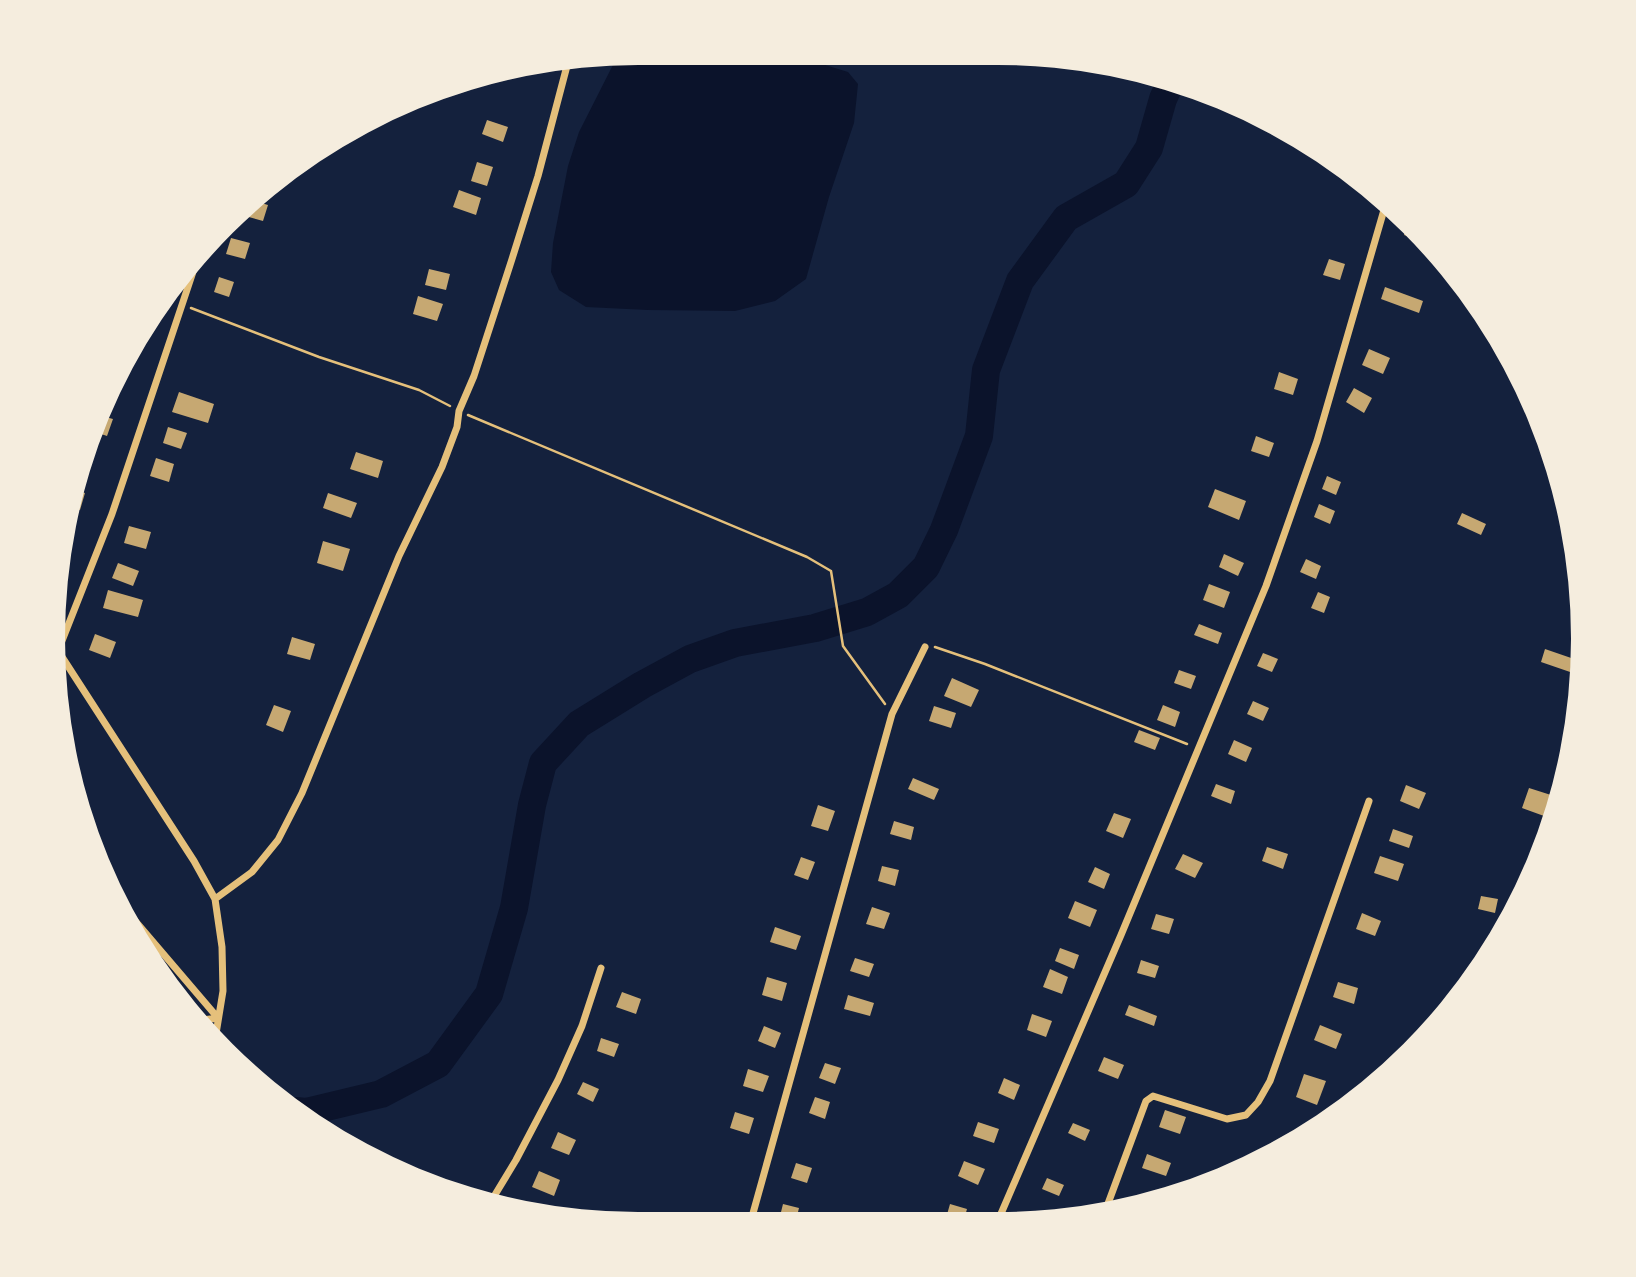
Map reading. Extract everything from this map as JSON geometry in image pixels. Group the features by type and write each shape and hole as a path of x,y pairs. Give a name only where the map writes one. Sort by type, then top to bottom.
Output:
{"street":[{"path":"215,899 252,872 278,840 399,556 442,467 516,247 566,70"},
{"path":"1002,1212 1266,586 1312,455 1383,214"},
{"path":"65,633 112,514 189,281"},
{"path":"753,1212 892,714 925,647"},
{"path":"66,663 194,860 215,899 222,947 223,980 217,1027"},
{"path":"1109,1201 1146,1101 1153,1096 1227,1119 1246,1115 1258,1102 1270,1081 1369,801"},
{"path":"150,938 218,1018"},
{"path":"495,1194 558,1080 582,1026 601,968"},
{"path":"209,1019 218,1018"}],"path":[{"path":"181,305 319,357 419,390 459,411 807,557 831,571 843,646 892,714"},
{"path":"925,647 941,648 963,656 1199,749"}],"water":[{"path":"825,65 848,72 858,84 854,123 829,197 806,279 775,301 735,311 586,307 559,290 551,272 553,243 568,166 579,132 613,66"}],"building":[{"path":"487,120 508,127 503,142 482,134"},
{"path":"477,162 493,167 487,186 471,181"},
{"path":"459,190 481,198 476,215 453,207"},
{"path":"264,204 268,205 263,221 249,217"},
{"path":"231,238 250,243 245,259 226,254"},
{"path":"1329,259 1345,264 1340,280 1323,275"},
{"path":"429,269 450,274 446,290 425,285"},
{"path":"219,277 234,282 229,297 214,292"},
{"path":"1385,287 1423,301 1419,313 1381,299"},
{"path":"418,296 443,304 437,321 413,314"},
{"path":"1369,349 1390,358 1383,374 1362,365"},
{"path":"1279,372 1298,379 1293,395 1274,389"},
{"path":"1354,388 1372,398 1364,413 1346,402"},
{"path":"179,392 214,404 208,423 172,412"},
{"path":"109,418 113,419 107,436 102,434"},
{"path":"168,427 187,433 181,449 163,443"},
{"path":"1256,436 1274,443 1269,457 1251,451"},
{"path":"356,452 383,461 378,478 350,469"},
{"path":"156,458 174,464 169,482 150,476"},
{"path":"1327,476 1341,482 1336,495 1322,489"},
{"path":"1215,489 1246,501 1239,520 1208,507"},
{"path":"328,493 357,503 351,518 323,508"},
{"path":"1319,504 1335,511 1330,524 1314,517"},
{"path":"1462,513 1486,524 1481,535 1457,524"},
{"path":"129,526 151,532 146,549 124,543"},
{"path":"323,541 350,549 343,571 317,563"},
{"path":"1224,554 1244,563 1238,576 1219,567"},
{"path":"1306,559 1321,566 1316,579 1300,572"},
{"path":"118,563 139,571 133,586 112,578"},
{"path":"1209,584 1230,592 1224,608 1203,600"},
{"path":"108,590 143,600 138,617 103,608"},
{"path":"1318,592 1330,597 1324,613 1311,608"},
{"path":"1199,624 1222,633 1218,644 1194,635"},
{"path":"95,634 116,642 110,658 89,650"},
{"path":"292,637 315,644 310,660 287,654"},
{"path":"1545,649 1570,658 1570,672 1541,662"},
{"path":"1263,653 1278,659 1272,672 1257,666"},
{"path":"1179,670 1196,676 1191,689 1174,683"},
{"path":"952,678 979,690 971,707 944,696"},
{"path":"1253,701 1269,708 1263,721 1247,714"},
{"path":"274,705 291,711 283,732 266,725"},
{"path":"1163,705 1180,712 1175,727 1157,720"},
{"path":"934,706 956,713 951,728 929,721"},
{"path":"1139,730 1160,738 1155,750 1134,742"},
{"path":"1234,740 1252,748 1246,762 1228,754"},
{"path":"913,778 939,789 934,800 908,789"},
{"path":"1216,784 1235,791 1231,804 1211,796"},
{"path":"1406,785 1426,793 1419,809 1400,801"},
{"path":"1529,788 1550,795 1543,816 1522,808"},
{"path":"818,805 835,811 828,831 811,826"},
{"path":"1114,813 1131,819 1123,838 1106,831"},
{"path":"894,821 914,827 911,840 890,834"},
{"path":"1393,829 1413,836 1409,848 1389,841"},
{"path":"1267,847 1288,854 1283,869 1262,861"},
{"path":"1183,854 1203,863 1195,878 1175,869"},
{"path":"1380,856 1404,864 1398,881 1374,873"},
{"path":"801,857 815,862 808,880 794,875"},
{"path":"882,866 899,870 895,886 878,881"},
{"path":"1095,867 1110,874 1104,889 1088,882"},
{"path":"1481,896 1498,899 1495,913 1478,909"},
{"path":"1075,901 1097,910 1090,927 1068,918"},
{"path":"872,907 890,913 884,929 866,924"},
{"path":"1362,913 1381,921 1375,936 1356,929"},
{"path":"1156,914 1174,919 1169,934 1151,929"},
{"path":"775,927 801,936 796,950 770,942"},
{"path":"1060,948 1079,955 1074,969 1055,961"},
{"path":"855,958 874,964 869,977 850,971"},
{"path":"1141,960 1159,966 1155,978 1137,973"},
{"path":"1050,969 1068,977 1062,994 1043,987"},
{"path":"767,977 787,983 782,1001 762,995"},
{"path":"1338,982 1358,988 1354,1004 1333,997"},
{"path":"622,992 641,999 636,1014 616,1007"},
{"path":"848,995 874,1003 870,1016 844,1009"},
{"path":"1129,1005 1157,1016 1154,1026 1125,1015"},
{"path":"1032,1014 1052,1021 1046,1037 1027,1030"},
{"path":"1320,1025 1342,1034 1336,1049 1314,1040"},
{"path":"764,1026 781,1033 775,1048 758,1041"},
{"path":"601,1038 619,1044 614,1057 597,1051"},
{"path":"1104,1057 1124,1065 1118,1079 1098,1071"},
{"path":"825,1063 841,1068 835,1084 819,1078"},
{"path":"748,1069 769,1076 763,1092 743,1086"},
{"path":"1304,1074 1326,1081 1317,1105 1296,1097"},
{"path":"1004,1078 1020,1085 1014,1100 998,1093"},
{"path":"583,1082 599,1089 593,1102 577,1094"},
{"path":"815,1097 830,1102 825,1119 809,1113"},
{"path":"1165,1110 1186,1117 1180,1134 1159,1127"},
{"path":"735,1112 754,1118 749,1134 730,1128"},
{"path":"978,1122 999,1129 994,1143 973,1136"},
{"path":"1073,1123 1090,1130 1085,1141 1068,1133"},
{"path":"558,1132 576,1140 569,1155 551,1148"},
{"path":"1147,1154 1171,1163 1166,1176 1142,1168"},
{"path":"964,1161 985,1169 978,1185 958,1176"},
{"path":"796,1163 812,1168 807,1183 791,1178"},
{"path":"539,1171 560,1180 554,1196 532,1187"},
{"path":"1047,1178 1064,1185 1059,1196 1042,1189"},
{"path":"783,1204 799,1208 798,1212 781,1212"},
{"path":"950,1204 967,1209 966,1212 948,1212"}],"waterway":[{"path":"312,1110 381,1094 438,1064 489,994 514,908 532,805 543,763 579,724 690,659 735,643 815,628 867,612 898,595 926,567 944,530 979,436 986,370 1020,281 1066,218 1126,184 1149,148 1167,90"}]}
